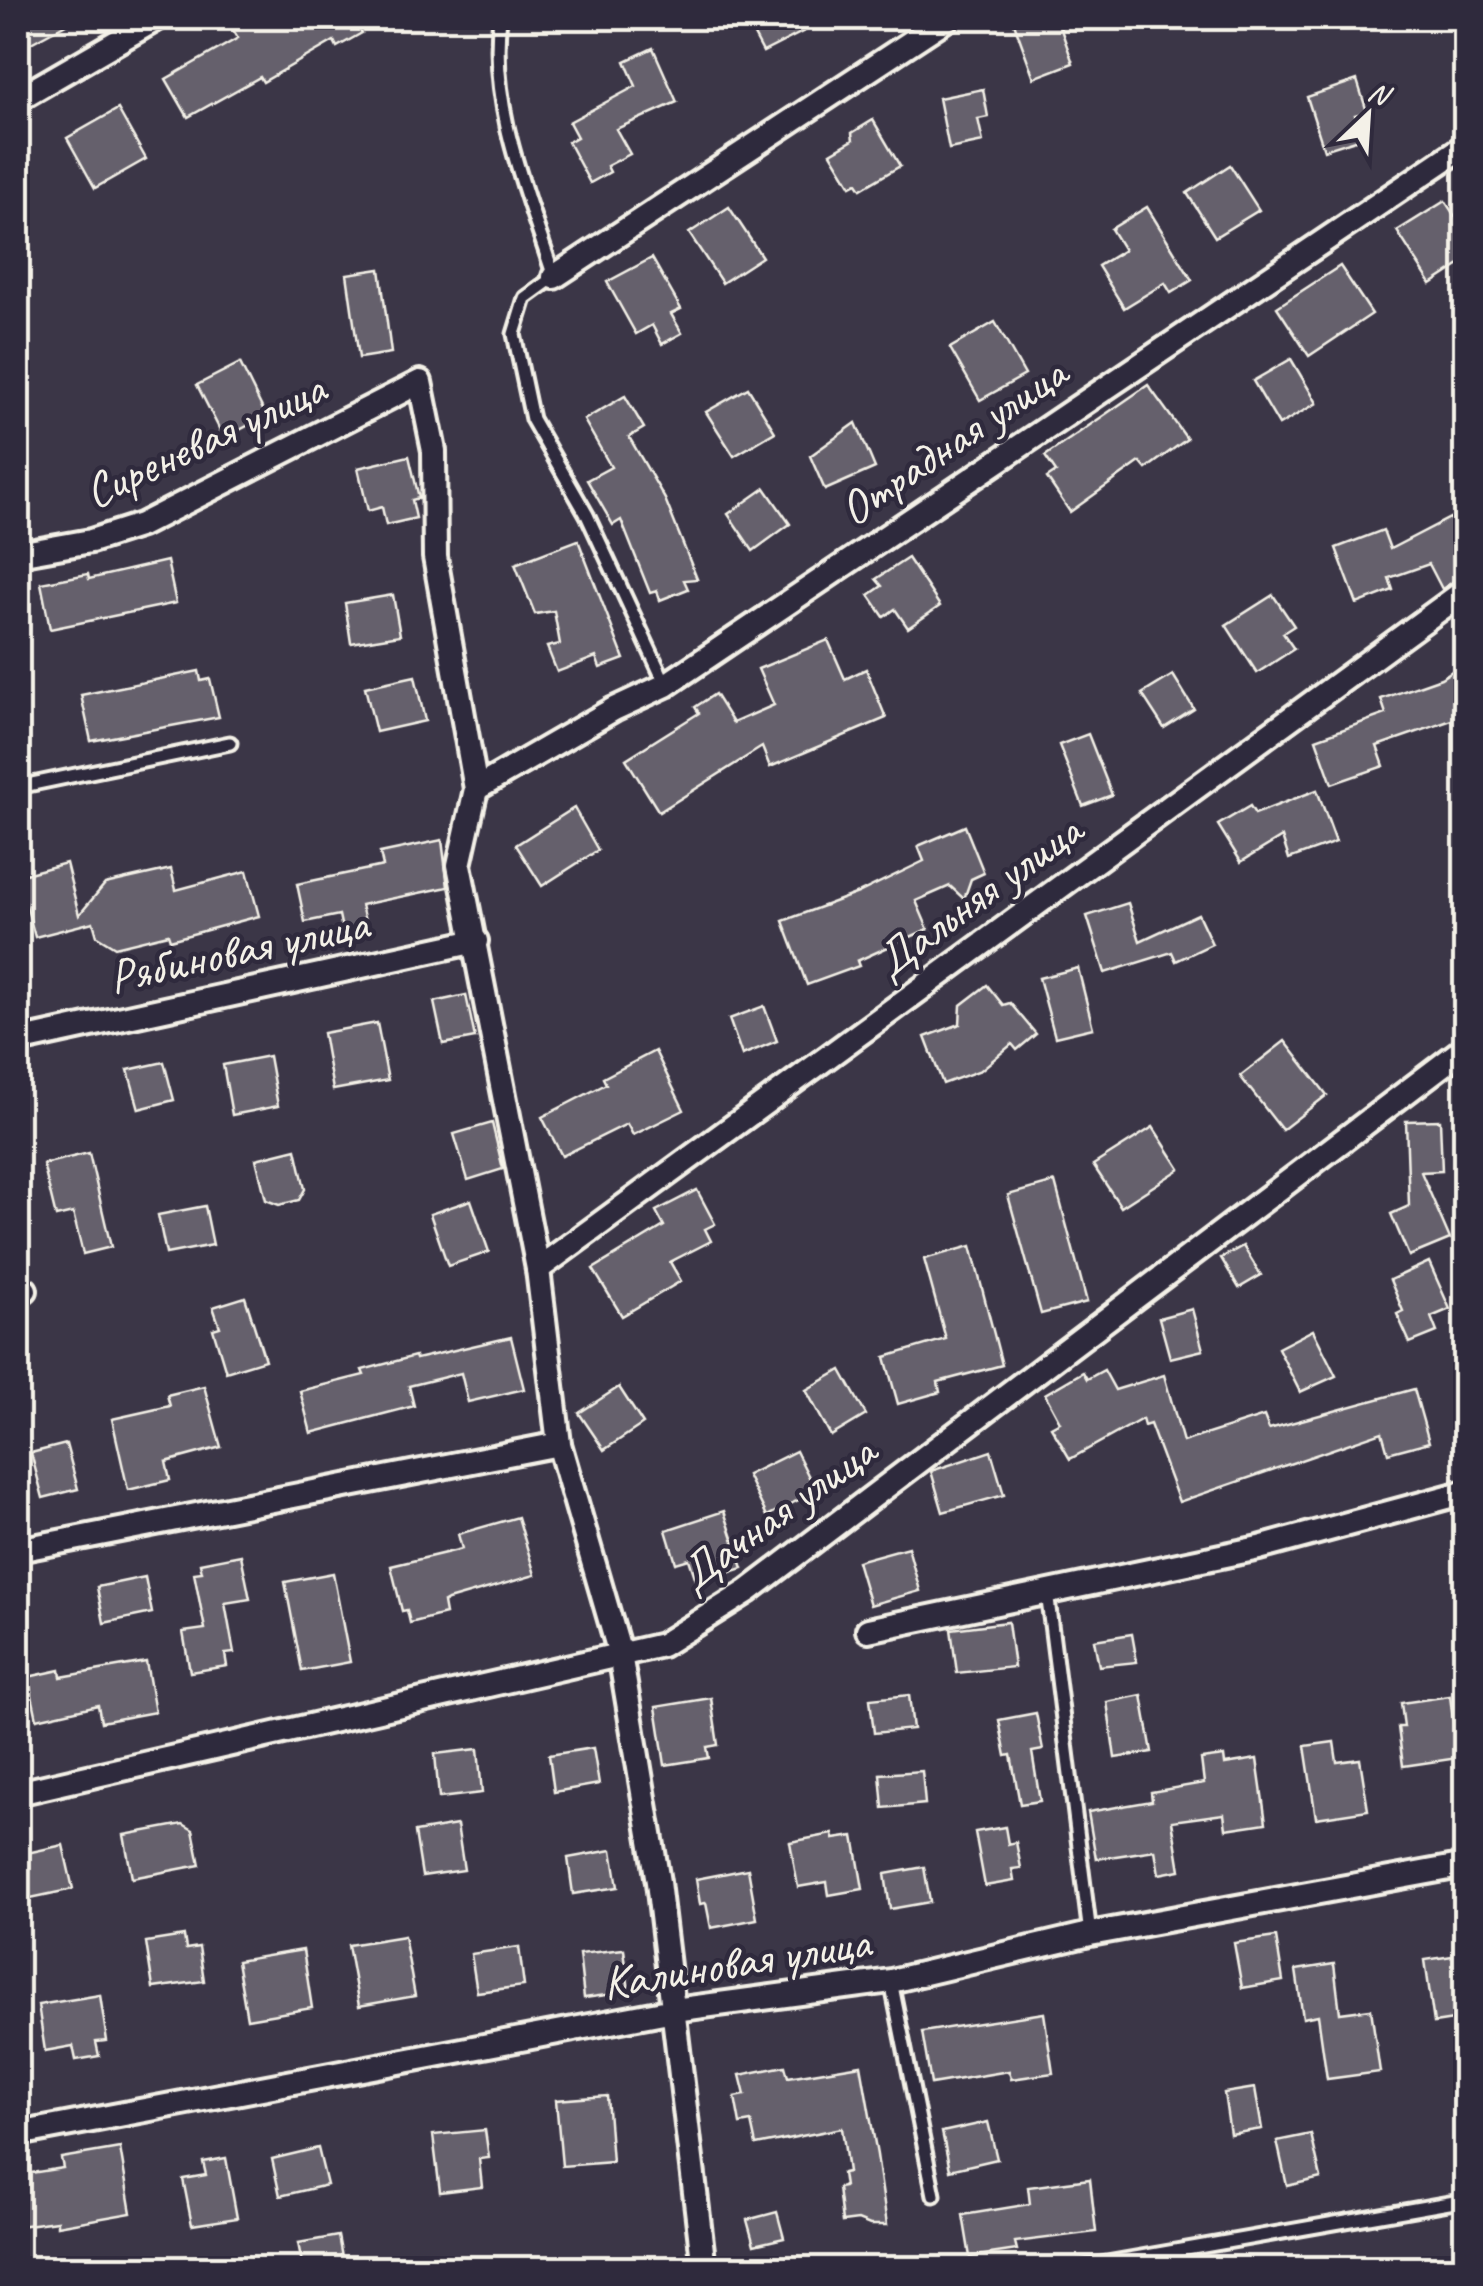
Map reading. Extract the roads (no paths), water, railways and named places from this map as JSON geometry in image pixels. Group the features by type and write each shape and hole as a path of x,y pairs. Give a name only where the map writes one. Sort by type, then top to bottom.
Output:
{"street":[{"path":"18,99 158,18"},
{"path":"554,276 948,18"},
{"name":"Отрадная улица","path":"476,789 614,709 666,685 1466,145"},
{"name":"Сиреневая улица","path":"18,554 91,541 142,525 420,382 434,450 435,557 476,789"},
{"name":"Дальняя улица","path":"538,1269 1466,590"},
{"path":"476,789 458,865 538,1269 560,1444 620,1654 658,1882 704,2268"},
{"name":"Рябиновая улица","path":"18,1041 476,941"},
{"name":"Дачная улица","path":"18,1793 662,1645 748,1590 1466,1046"},
{"path":"18,1550 560,1444"},
{"path":"868,1630 1260,1548 1466,1492"},
{"name":"Калиновая улица","path":"18,2134 674,2010 892,1982 1090,1934 1466,1865"}],"lane":[{"path":"500,18 498,83 508,132 554,276 524,298 514,334 532,419 586,514 666,685"},
{"path":"18,787 230,742"},
{"path":"1046,1592 1090,1934"},
{"path":"892,1982 934,2196"},
{"path":"1078,2268 1466,2200"}]}
